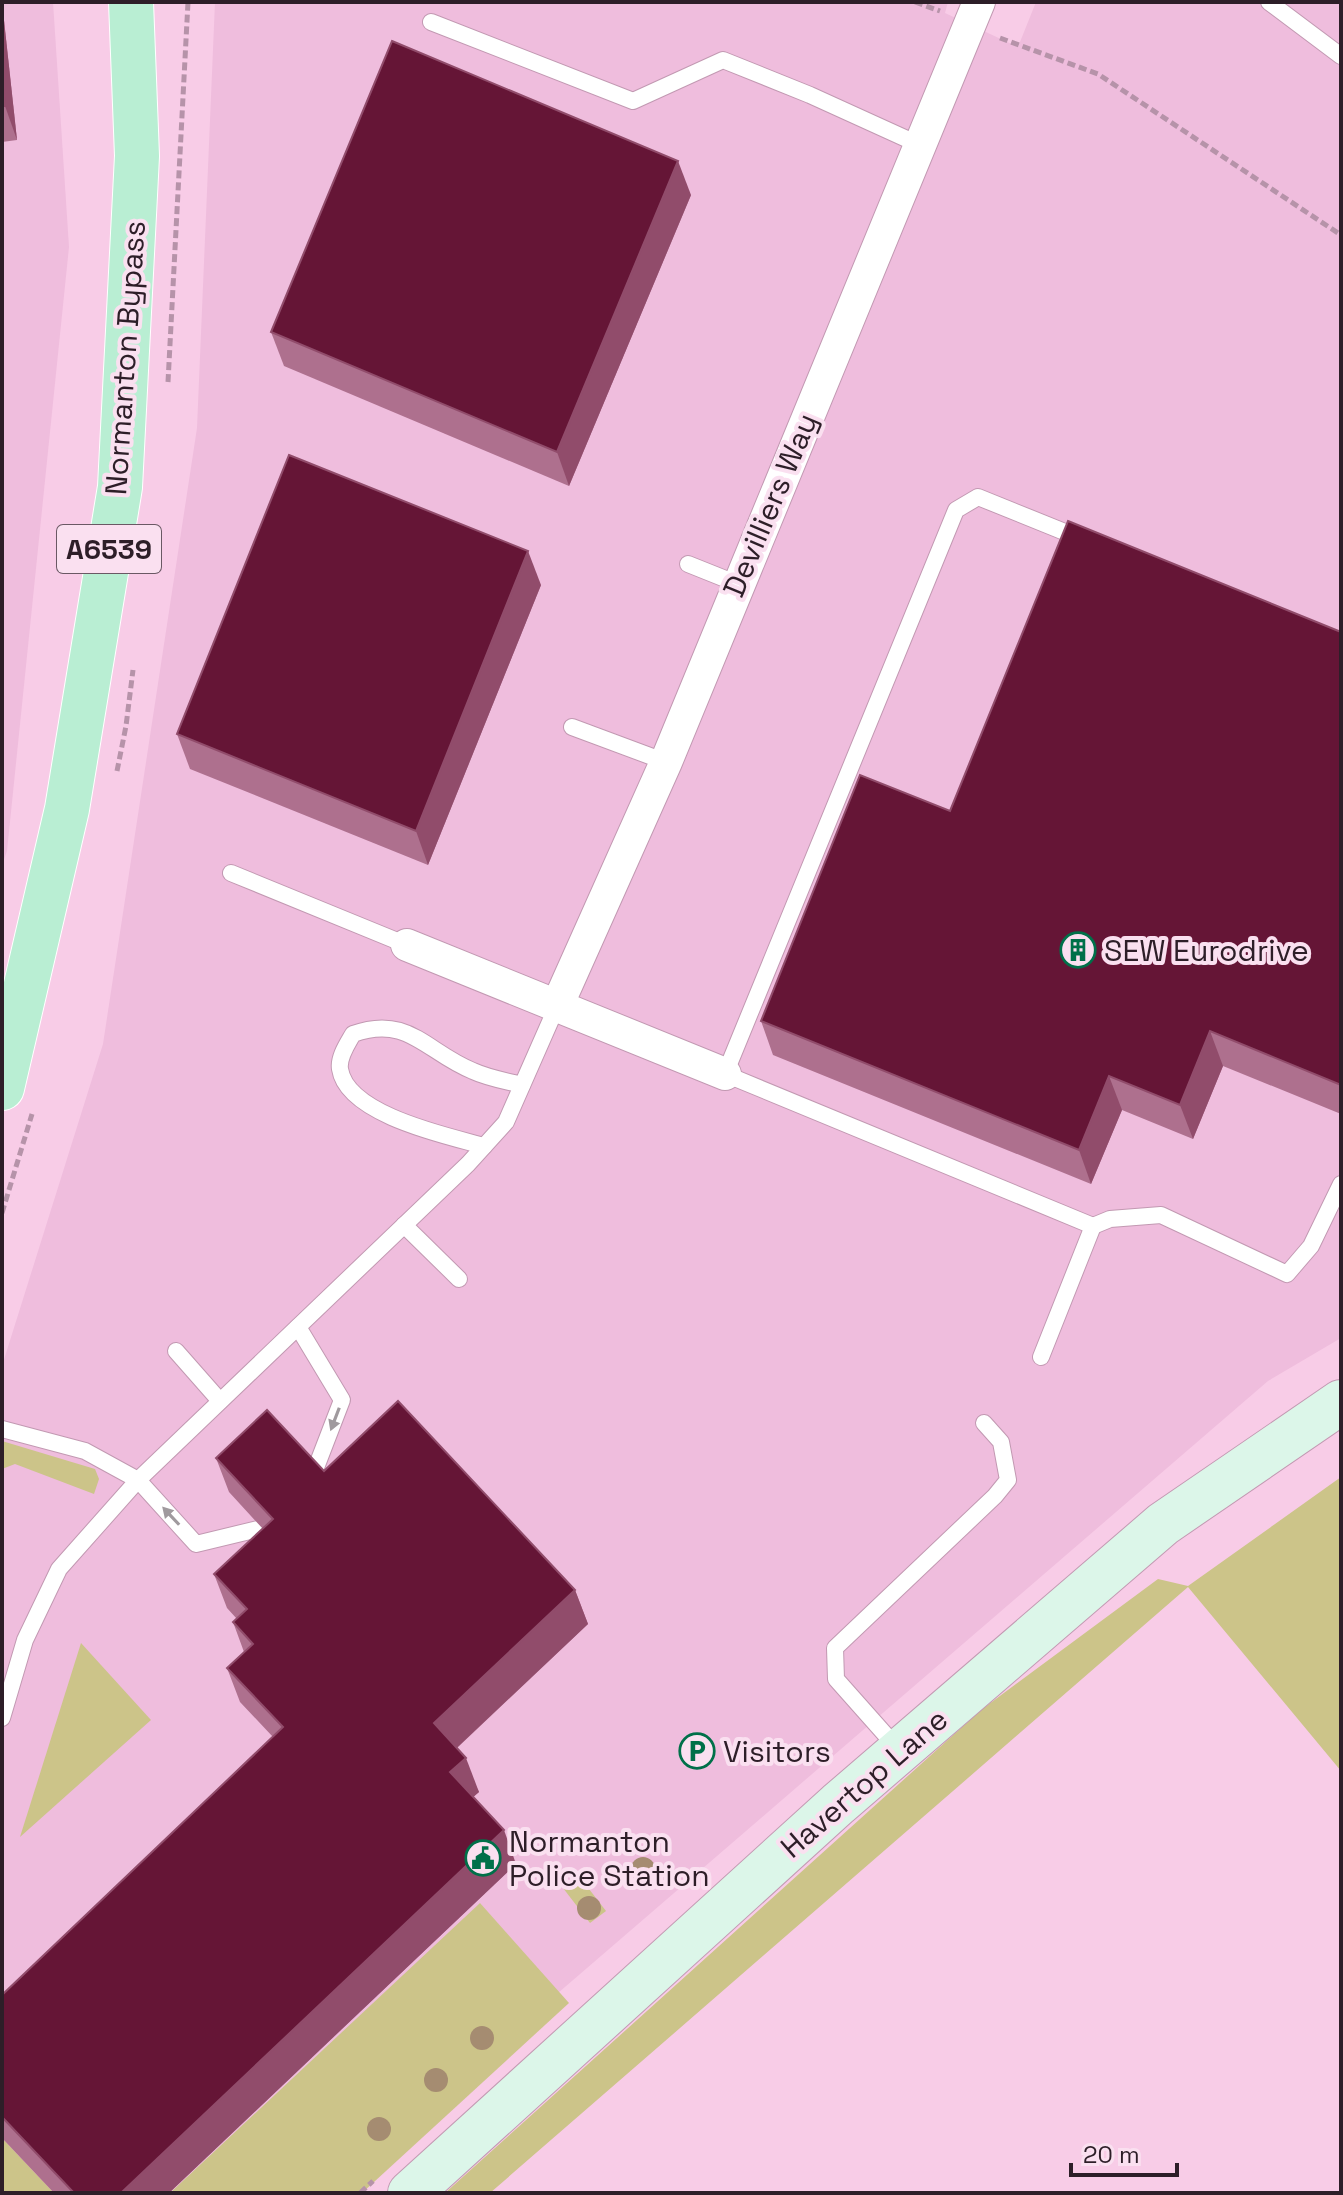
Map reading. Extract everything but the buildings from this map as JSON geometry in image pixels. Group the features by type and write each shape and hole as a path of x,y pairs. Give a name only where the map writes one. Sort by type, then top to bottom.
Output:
{"main road":[{"name":"Normanton Bypass","path":"2,1088 67,809 120,487 137,156 131,2"},
{"name":"Havertop Lane","path":"410,2193 899,1751 1163,1524 1341,1402"}],"street":[{"name":"Devilliers Way","path":"557,1006 666,762 974,13"},
{"path":"407,945 725,1074"}],"lane":[{"path":"1269,2 1341,56"},
{"path":"431,22 633,101 723,60 920,145"},
{"path":"1092,543 978,497 956,510 725,1074 1093,1226 1110,1219 1161,1215 1287,1274 1311,1246 1341,1184"},
{"path":"688,564 738,584"},
{"path":"572,727 666,762"},
{"path":"231,873 407,945"},
{"path":"2,1718 25,1640 59,1569 138,1480 404,1225 506,1122 557,1006"},
{"path":"484,1146 420,1129 367,1104 351,1089 340,1069 343,1051 353,1034 374,1026 398,1028 474,1072 522,1085"},
{"path":"404,1225 459,1279"},
{"path":"1041,1357 1093,1226"},
{"path":"298,1327 342,1400 312,1478"},
{"path":"176,1351 220,1401"},
{"path":"899,1751 836,1679 835,1648 995,1496 1008,1480 1001,1442 984,1423"},
{"path":"2,1429 85,1451 138,1480 196,1544 262,1528"}],"path":[{"path":"915,2 974,13 1019,47 1098,74 1341,235"}],"shaded area":[{"path":"2,2 53,2 69,247 7,851 2,865"},
{"path":"215,2 948,2 945,13 1018,47 1036,2 1341,2 1341,1338 1268,1381 326,2193 2,2193 2,1366 103,1044 197,428"},
{"path":"2,1441 95,1469 99,1479 94,1494 15,1464 2,1469"},
{"path":"1341,1477 1341,1771 1188,1587 490,2193 445,2193 981,1710 1158,1579 1188,1586"},
{"path":"81,1643 151,1720 20,1837"},
{"path":"579,1876 606,1911 590,1923 563,1888"},
{"path":"480,1903 569,2003 362,2193 170,2193"},
{"path":"2,2138 54,2193 2,2193"}],"place":[{"name":"SEW Eurodrive","path":"1078,950"},
{"name":"Visitors","path":"697,1751"},
{"name":"Normanton Police Station","path":"483,1858"}]}
